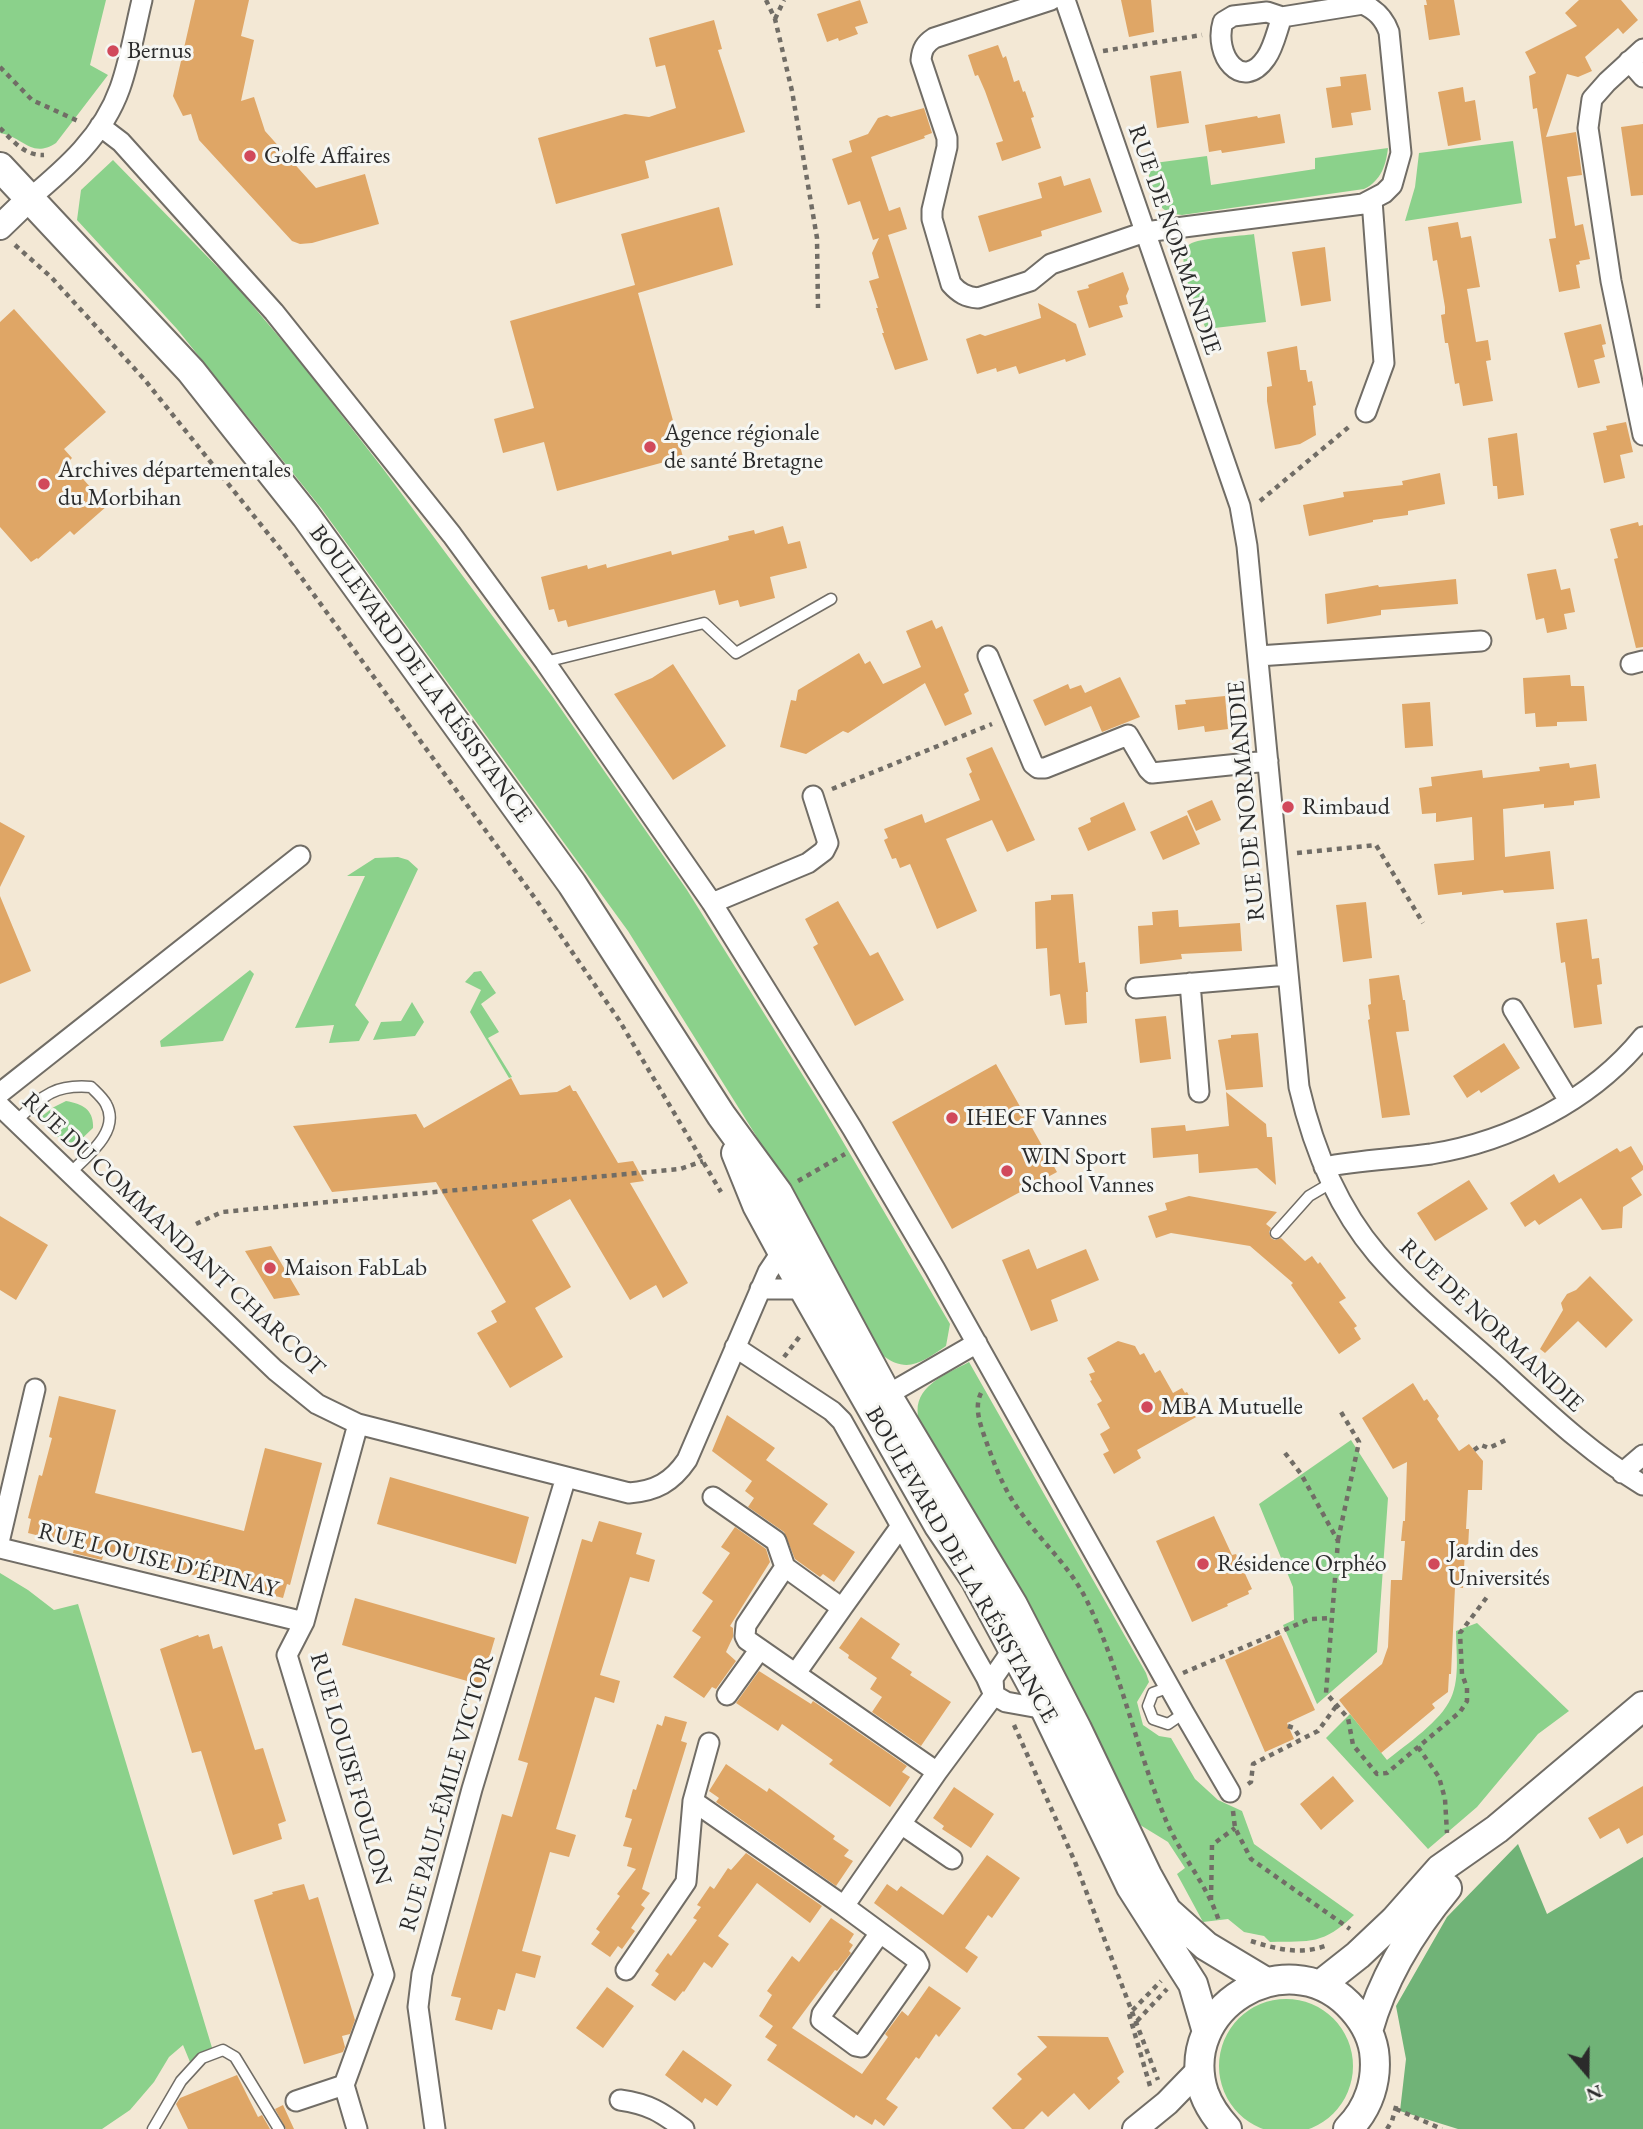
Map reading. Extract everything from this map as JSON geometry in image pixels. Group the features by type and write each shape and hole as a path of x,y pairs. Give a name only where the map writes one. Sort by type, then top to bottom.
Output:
{"main road":[{"name":"BOULEVARD DE LA RÉSISTANCE","path":"0,167 191,371 306,516 572,884 721,1115 778,1193 805,1289 939,1526 975,1579 1013,1649 1176,1972 1198,1994 1207,2032"},
{"name":"BOULEVARD DE LA RÉSISTANCE","path":"795,1250 887,1395 1013,1605 1167,1911 1210,1935 1225,1959 1266,1982"},
{"path":"1320,1985 1359,1955 1394,1921 1440,1869 1497,1829 1643,1706"},
{"path":"1368,2031 1379,1997 1409,1940 1452,1882 1480,1856 1497,1829"},
{"path":"1227,2129 1214,2113 1204,2092 1200,2069 1207,2032 1221,2010 1241,1992 1266,1982 1284,1979 1303,1980 1320,1985 1340,1996 1356,2012 1368,2031 1375,2068 1373,2087 1366,2105 1348,2129"}],"street":[{"path":"3,232 29,199 74,161 100,126 120,88 142,0"},
{"path":"1051,0 934,38 924,47 921,60 947,138 932,219 951,284 963,295 978,298 1030,281 1051,264 1145,232 1326,209 1372,200 1384,193 1392,185 1401,153 1386,23 1372,8 1363,4 1282,17 1266,12 1233,16 1223,22 1220,32 1225,59 1231,67 1242,71 1254,69 1266,59 1282,17"},
{"name":"RUE DE NORMANDIE","path":"1065,0 1240,506 1247,546 1299,1087 1306,1117 1328,1175 1358,1229 1403,1282 1583,1444 1643,1485"},
{"path":"1643,76 1636,55 1592,99 1588,112 1588,128 1611,281 1643,435"},
{"path":"100,126 121,142 274,312 452,535 545,662 712,903 852,1128 977,1343 1230,1792"},
{"path":"1366,412 1384,363 1372,200"},
{"path":"1258,656 1481,641"},
{"path":"988,656 1038,768 1045,768 1128,735 1152,773 1268,761"},
{"path":"712,903 808,863 824,851 828,843 813,796"},
{"name":"RUE DU COMMANDANT CHARCOT","path":"0,1093 300,856"},
{"path":"1136,988 1288,975"},
{"path":"1190,983 1199,1092"},
{"path":"1513,1009 1569,1101"},
{"path":"1328,1175 1453,1150 1501,1135 1549,1114 1612,1071 1643,1037"},
{"name":"RUE DU COMMANDANT CHARCOT","path":"0,1106 298,1390 317,1404 358,1424 629,1493 645,1492 671,1480 687,1460 768,1272 795,1250"},
{"path":"760,1289 805,1289"},
{"path":"887,1395 977,1343"},
{"path":"735,1347 832,1411 842,1421 986,1676 994,1695 1006,1702 1045,1709"},
{"name":"RUE LOUISE D'ÉPINAY","path":"0,1538 35,1389"},
{"name":"RUE LOUISE FOULON","path":"344,2085 384,1975 287,1655 304,1622 358,1424"},
{"path":"1622,1473 1643,1455"},
{"name":"RUE PAUL-ÉMILE VICTOR","path":"435,2129 418,2007 422,1974 475,1778 566,1477"},
{"path":"713,1497 776,1541 785,1567 842,1608"},
{"path":"796,1673 901,1525"},
{"name":"RUE LOUISE D'ÉPINAY","path":"0,1548 304,1622"},
{"path":"785,1567 746,1625 747,1640 937,1772"},
{"path":"727,1695 760,1649"},
{"path":"844,1906 994,1695 993,1678 1013,1649"},
{"path":"626,1970 686,1882 693,1801 709,1742"},
{"path":"693,1801 844,1906 916,1959 919,1965 861,2047 821,2020 822,2014 880,1933"},
{"path":"901,1824 952,1858"},
{"path":"1135,2129 1167,2103 1200,2069"},
{"path":"296,2101 344,2085 357,2129"},
{"path":"620,2100 651,2107 684,2129"}],"lane":[{"path":"545,662 704,623 736,653 831,598"},
{"path":"16,1121 48,1093 61,1087 91,1087 106,1103 111,1118 107,1132 99,1144 70,1173"},
{"path":"1276,1233 1328,1175"},
{"path":"1168,1684 1153,1693 1148,1706 1153,1719 1168,1724 1184,1713"},
{"path":"152,2129 181,2081 202,2058 223,2050 235,2057 279,2129"}],"path":[{"path":"766,0 775,19 792,91 817,238 818,308"},
{"path":"775,19 784,0"},
{"path":"1084,54 1220,32"},
{"path":"0,66 32,100 78,121"},
{"path":"0,128 19,147 36,156 44,155"},
{"path":"3,232 51,277 144,379 282,551 545,912 619,1020 723,1195"},
{"path":"1240,506 1256,504 1366,412"},
{"path":"813,796 1013,715"},
{"path":"1278,855 1376,845 1423,923"},
{"path":"196,1224 222,1212 680,1170 703,1161"},
{"path":"995,1376 979,1395 977,1411 1002,1485 1023,1516 1068,1567 1087,1602 1107,1648 1142,1760 1166,1822 1211,1900 1218,1919 1210,1935"},
{"path":"1341,1412 1359,1441 1338,1541 1326,1693 1348,1718 1353,1745 1377,1774 1387,1773 1460,1712 1467,1701 1467,1688 1462,1674 1460,1633 1487,1597"},
{"path":"1474,1450 1481,1445 1489,1448 1506,1440"},
{"path":"1285,1453 1301,1474 1338,1541"},
{"path":"1168,1684 1310,1619 1332,1618"},
{"path":"1337,1705 1318,1731 1253,1764 1251,1782 1240,1792 1230,1792 1235,1828 1251,1859 1350,1930"},
{"path":"1010,1716 1075,1862 1162,2092"},
{"path":"1288,1727 1294,1728 1301,1739"},
{"path":"1418,1747 1439,1777 1445,1799 1448,1843"},
{"path":"1211,1900 1212,1846 1235,1828"},
{"path":"1210,1935 1218,1919"},
{"path":"1264,1945 1301,1951 1332,1943"},
{"path":"1151,2088 1129,2014 1176,1972"},
{"path":"1137,2022 1176,1972"},
{"path":"1396,2109 1442,2129"}],"green space":[{"path":"0,0 106,0 90,65 108,75 56,143 47,147 34,148 0,133"},
{"path":"1513,141 1522,203 1405,221 1415,187 1419,153"},
{"path":"1388,148 1382,172 1375,182 1364,189 1182,215 1172,213 1159,204 1152,191 1147,164 1207,156 1211,185 1315,169 1315,158"},
{"path":"113,160 237,287 301,363 552,696 687,890 822,1106 950,1324 946,1346 922,1361 907,1365 899,1364 881,1354 755,1134 628,931 321,508 177,329 77,220 81,190"},
{"path":"1254,234 1266,322 1206,329 1188,285 1185,251 1190,244 1202,240"},
{"path":"398,857 408,860 418,869 355,1005 369,1022 359,1041 329,1043 334,1025 295,1028 365,876 347,876 375,858"},
{"path":"250,970 254,974 223,1041 161,1047 160,1041"},
{"path":"481,971 496,993 481,1004 499,1032 488,1038 512,1077 509,1078 470,1012 481,990 465,982 474,972"},
{"path":"412,1002 424,1022 415,1036 373,1040 381,1022 401,1021"},
{"path":"66,1101 86,1109 93,1122 93,1128 71,1149 38,1119"},
{"path":"969,1362 1146,1673 1149,1682 1137,1702 1143,1725 1159,1736 1171,1738 1195,1779 1218,1800 1242,1811 1254,1844 1354,1915 1334,1932 1306,1941 1270,1942 1264,1936 1244,1932 1228,1919 1203,1922 1177,1874 1185,1868 1168,1842 1132,1820 919,1421 920,1399 925,1391 940,1377"},
{"path":"1351,1440 1388,1498 1377,1652 1317,1704 1283,1625 1294,1620 1293,1587 1259,1504"},
{"path":"0,1573 54,1610 78,1604 213,2051 190,2062 183,2045 169,2057 154,2082 130,2110 102,2129 0,2129"},
{"path":"1477,1623 1569,1711 1538,1734 1477,1807 1428,1849 1326,1738 1350,1714 1387,1760 1423,1732 1446,1707 1456,1682 1456,1631"},
{"path":"1518,1844 1547,1914 1643,1857 1643,2129 1458,2129 1400,2111 1406,2059 1396,2006 1447,1917"},
{"path":"1286,1999 1311,2004 1333,2019 1348,2041 1353,2066 1348,2091 1333,2113 1311,2128 1286,2133 1261,2128 1239,2113 1224,2091 1219,2066 1224,2041 1239,2019 1261,2004"}],"building":[{"name":"Golfe Affaires","path":"195,0 249,0 241,36 254,40 241,101 254,97 265,131 316,188 365,174 379,224 312,243 300,244 292,241 199,140 191,114 183,116 173,96"},
{"path":"860,0 868,23 855,27 858,34 827,42 817,14"},
{"path":"1121,0 1151,0 1154,32 1129,37"},
{"path":"1426,0 1454,0 1460,35 1429,40 1424,5 1427,5"},
{"path":"1579,0 1621,0 1638,20 1623,34 1618,28 1585,57 1592,71 1578,77 1567,74 1546,137 1576,132 1582,175 1567,177 1575,226 1583,224 1590,259 1579,261 1580,264 1576,265 1580,288 1559,292 1549,239 1556,238 1537,108 1533,109 1529,76 1536,73 1525,52 1577,26 1565,13"},
{"path":"714,20 722,49 718,50 745,132 645,161 649,178 556,204 538,138 625,114 649,117 676,108 665,65 656,67 649,38"},
{"path":"998,45 1003,58 1006,56 1014,82 1019,80 1023,92 1025,91 1041,148 1002,161 996,143 1003,141 985,91 978,75 975,76 968,55"},
{"path":"1181,71 1189,123 1157,128 1150,76"},
{"path":"1366,74 1371,110 1351,113 1353,125 1332,128 1326,88 1341,86 1340,77"},
{"path":"1463,87 1465,102 1475,100 1481,140 1448,146 1438,92"},
{"path":"924,108 932,133 871,157 889,211 900,207 907,229 888,235 928,360 895,370 882,333 878,308 869,281 879,278 872,253 879,238 873,240 860,201 848,205 832,159 852,152 849,141 868,134 878,118"},
{"path":"1280,114 1285,143 1222,153 1221,150 1209,152 1205,125"},
{"path":"1643,124 1643,195 1631,196 1621,127"},
{"path":"1061,176 1064,186 1090,178 1102,212 1041,231 1042,236 989,252 978,216 1042,198 1038,183"},
{"path":"719,207 733,265 638,293 683,457 557,491 544,442 503,453 494,419 534,408 510,321 635,285 621,234"},
{"path":"1458,222 1461,238 1471,236 1480,287 1467,289 1476,342 1488,340 1491,360 1486,361 1493,401 1463,406 1459,383 1455,384 1448,343 1445,343 1441,315 1445,314 1445,307 1437,260 1433,261 1428,227"},
{"path":"1325,247 1331,301 1301,306 1292,252"},
{"path":"1123,272 1129,289 1126,296 1128,304 1119,306 1123,317 1089,328 1077,291"},
{"path":"1038,303 1076,324 1086,355 1019,374 1016,366 977,374 966,339 980,334 985,336 1041,318"},
{"path":"14,309 106,412 64,449 72,458 68,462 107,506 74,535 70,531 31,562 0,527 0,322"},
{"path":"1601,324 1606,344 1602,345 1605,357 1594,360 1600,383 1578,388 1564,333"},
{"path":"1297,346 1300,370 1306,370 1308,382 1312,381 1316,405 1313,406 1316,435 1300,444 1275,449 1267,401 1267,387 1272,386 1267,352"},
{"path":"1626,422 1633,452 1620,455 1625,478 1604,483 1593,433 1607,430 1606,426"},
{"path":"1517,433 1524,495 1498,499 1497,486 1493,486 1488,438"},
{"path":"1440,473 1445,504 1408,511 1408,515 1373,520 1309,536 1303,505 1344,497 1343,492 1403,485 1402,481"},
{"path":"1638,522 1639,526 1643,525 1643,647 1636,648 1614,559 1618,558 1610,529"},
{"path":"783,526 788,544 800,541 807,568 770,577 775,598 740,607 738,600 719,605 715,590 568,627 566,620 558,622 554,609 549,610 541,577 587,565 588,569 606,564 607,568 671,551 672,555 729,540 728,536 754,530 755,534"},
{"path":"1556,569 1561,590 1570,588 1575,612 1564,614 1567,629 1547,633 1544,618 1536,620 1527,574"},
{"path":"1456,579 1458,604 1381,610 1381,615 1327,624 1325,594 1378,585"},
{"path":"932,620 936,629 942,626 969,691 964,694 972,714 945,726 925,683 848,733 843,731 806,754 780,747 791,700 796,701 798,690 859,653 865,664 870,661 883,684 921,667 906,631"},
{"path":"673,664 726,746 673,780 614,694 652,678"},
{"path":"1570,675 1571,686 1584,686 1587,721 1557,722 1557,726 1536,727 1535,713 1525,714 1523,678"},
{"path":"1120,677 1140,717 1102,732 1091,706 1045,726 1033,700 1068,684 1070,689 1081,685 1085,693"},
{"path":"1225,696 1228,729 1205,732 1204,726 1178,730 1175,705 1186,704 1185,700"},
{"path":"1430,702 1433,746 1405,748 1402,704"},
{"path":"992,747 1035,840 1007,852 992,820 946,839 977,911 937,929 910,864 900,868 896,858 892,859 884,840 888,838 884,829 922,814 925,823 980,800 969,774 972,772 966,758"},
{"path":"1569,763 1570,768 1596,764 1600,798 1574,801 1574,805 1544,808 1544,804 1503,809 1505,857 1550,851 1554,889 1438,895 1434,864 1474,860 1472,817 1436,822 1436,813 1422,814 1419,788 1432,786 1431,777 1482,770 1483,778 1540,771 1539,767"},
{"path":"1212,800 1221,820 1196,831 1187,811"},
{"path":"1124,802 1136,830 1088,851 1078,828 1091,822 1090,818"},
{"path":"1187,815 1200,844 1163,860 1150,832"},
{"path":"0,822 25,836 0,887"},
{"path":"1073,894 1079,963 1085,962 1087,1023 1065,1025 1060,994 1050,996 1047,948 1036,949 1035,902 1051,900 1051,895"},
{"path":"0,896 31,971 0,984"},
{"path":"838,901 870,956 878,952 904,1000 855,1026 813,947 818,944 805,919"},
{"path":"1366,902 1372,958 1343,962 1336,905"},
{"path":"1178,910 1179,927 1240,923 1242,951 1181,954 1182,959 1140,964 1138,926 1153,925 1152,912"},
{"path":"1587,919 1592,959 1599,958 1602,984 1597,985 1602,1024 1574,1028 1565,962 1561,963 1556,923"},
{"path":"1399,975 1409,1031 1396,1032 1410,1115 1382,1118 1368,1020 1368,1005 1371,1004 1369,979"},
{"path":"1166,1016 1171,1059 1140,1063 1135,1019"},
{"path":"1258,1033 1263,1087 1226,1090 1218,1040 1231,1038 1231,1035"},
{"path":"1504,1043 1520,1068 1481,1093 1479,1090 1467,1098 1453,1076"},
{"path":"996,1064 1057,1172 952,1229 892,1122"},
{"path":"511,1078 520,1095 557,1092 570,1085 573,1091 576,1091 618,1163 633,1161 644,1181 630,1183 688,1283 663,1298 656,1285 630,1300 570,1199 532,1220 571,1287 535,1308 563,1357 510,1388 477,1333 497,1322 491,1311 506,1302 436,1182 332,1192 293,1126 416,1114 424,1128"},
{"path":"1226,1092 1266,1124 1267,1137 1272,1137 1276,1185 1257,1168 1199,1173 1198,1154 1153,1158 1151,1128 1185,1125 1186,1131 1229,1126"},
{"path":"1631,1146 1643,1166 1643,1170 1631,1178 1642,1195 1623,1207 1622,1228 1602,1230 1581,1198 1539,1225 1535,1220 1525,1227 1510,1203 1554,1174 1559,1183 1617,1148 1620,1152"},
{"path":"1469,1180 1488,1209 1435,1241 1417,1213"},
{"path":"1189,1196 1277,1212 1266,1224 1271,1228 1271,1238 1281,1238 1305,1261 1312,1256 1318,1264 1320,1262 1346,1298 1339,1302 1357,1326 1354,1328 1361,1339 1339,1354 1291,1285 1293,1283 1250,1246 1171,1233 1156,1238 1148,1216 1167,1210 1165,1203"},
{"path":"0,1216 48,1245 16,1300 0,1290"},
{"name":"Maison FabLab","path":"271,1246 300,1295 274,1299 245,1251"},
{"path":"1029,1249 1037,1269 1086,1249 1099,1280 1051,1300 1058,1321 1031,1331 1002,1260"},
{"path":"1590,1276 1633,1320 1606,1348 1578,1321 1545,1353 1540,1349 1563,1310 1561,1303 1567,1294 1576,1290"},
{"name":"MBA Mutuelle","path":"1118,1341 1135,1346 1140,1355 1144,1353 1155,1373 1160,1370 1173,1393 1182,1388 1187,1392 1198,1416 1137,1450 1141,1458 1114,1474 1103,1454 1109,1451 1100,1434 1110,1428 1097,1404 1102,1401 1090,1381 1092,1380 1089,1374 1095,1372 1087,1358"},
{"name":"Jardin des Universités","path":"1413,1383 1424,1401 1427,1399 1439,1416 1437,1419 1459,1451 1469,1444 1483,1461 1482,1490 1468,1490 1468,1549 1465,1549 1463,1588 1455,1587 1448,1692 1432,1704 1435,1708 1381,1753 1339,1700 1382,1664 1388,1647 1391,1580 1402,1580 1405,1541 1401,1541 1405,1521 1407,1462 1393,1469 1362,1418"},
{"path":"59,1396 116,1410 95,1493 244,1531 265,1448 322,1463 290,1585 287,1584 283,1598 104,1552 102,1560 73,1553 75,1545 28,1533 31,1519 28,1518 52,1438 49,1437"},
{"path":"727,1415 775,1448 766,1460 828,1504 813,1524 855,1552 834,1582 823,1574 820,1577 795,1559 784,1532 748,1507 754,1498 745,1491 752,1481 712,1451"},
{"path":"390,1477 529,1517 516,1564 377,1524"},
{"name":"Résidence Orphéo","path":"1214,1516 1252,1589 1248,1591 1249,1594 1227,1604 1228,1606 1192,1622 1156,1541"},
{"path":"599,1521 642,1533 636,1554 655,1560 649,1582 630,1577 600,1675 620,1681 614,1703 595,1697 556,1829 576,1835 569,1857 550,1852 522,1951 541,1956 535,1978 516,1973 505,2011 498,2009 492,2030 455,2020 461,1998 451,1996 502,1814 512,1817 528,1763 518,1760 582,1539 592,1542"},
{"path":"735,1527 766,1549 770,1562 730,1626 733,1628 733,1637 726,1652 736,1661 716,1689 712,1687 704,1698 673,1677 701,1637 692,1631 713,1601 702,1593 730,1553 721,1547"},
{"path":"355,1598 495,1638 481,1685 342,1645"},
{"path":"861,1617 900,1644 891,1658 912,1672 910,1675 951,1702 921,1746 872,1712 882,1697 870,1689 877,1678 848,1658 849,1655 839,1648"},
{"path":"209,1634 213,1649 222,1646 255,1750 263,1748 286,1821 278,1824 282,1839 233,1855 201,1751 192,1753 160,1649 198,1635"},
{"path":"1281,1635 1315,1710 1287,1723 1294,1739 1265,1752 1225,1660"},
{"path":"759,1671 811,1704 813,1701 907,1766 902,1772 910,1777 890,1807 829,1764 833,1760 782,1724 778,1731 736,1703"},
{"path":"665,1716 687,1722 681,1741 687,1743 642,1889 650,1893 641,1905 645,1908 631,1928 635,1931 622,1949 618,1946 610,1957 591,1944 600,1932 596,1929 620,1896 617,1894 636,1869 627,1866 632,1848 623,1846 632,1819 625,1817 657,1724 662,1726"},
{"path":"726,1764 767,1792 769,1788 835,1836 833,1839 849,1850 844,1856 853,1861 836,1886 716,1802 719,1798 709,1791"},
{"path":"1333,1776 1354,1801 1321,1830 1300,1804"},
{"path":"1643,1786 1643,1835 1627,1844 1619,1828 1600,1839 1588,1818"},
{"path":"954,1787 994,1814 971,1848 942,1829 944,1826 933,1818"},
{"path":"746,1853 822,1906 810,1923 757,1883 718,1936 729,1944 712,1968 704,1962 675,2001 651,1985 659,1974 655,1971 668,1953 671,1956 697,1920 693,1918 701,1907 697,1905 710,1886 714,1889 728,1868 731,1870"},
{"path":"987,1855 1020,1878 992,1918 988,1915 965,1948 978,1957 967,1973 874,1903 887,1884 897,1891 901,1886 943,1915"},
{"path":"304,1884 309,1900 318,1897 355,2020 350,2034 342,2036 345,2047 343,2052 304,2064 254,1900 273,1894 272,1892"},
{"path":"831,1918 854,1934 849,1942 853,1945 849,1951 851,1953 792,2028 862,2074 888,2037 885,2034 902,2011 908,2016 929,1986 961,2008 939,2037 936,2034 919,2059 916,2057 886,2099 898,2107 884,2126 875,2119 872,2125 856,2115 854,2118 767,2060 777,2045 765,2037 773,2026 759,2016 772,1995 767,1991 792,1956 799,1962"},
{"path":"607,1987 634,2006 603,2048 576,2028"},
{"path":"1037,2036 1108,2037 1124,2072 1117,2078 1120,2082 1089,2110 1074,2093 1048,2117 1042,2111 1024,2129 1012,2129 992,2108 1022,2079 1017,2074 1047,2047"},
{"path":"683,2050 732,2085 717,2106 705,2098 702,2103 665,2075"},
{"path":"237,2075 258,2117 262,2115 270,2129 188,2129 176,2104 180,2098"},
{"path":"283,2105 294,2129 286,2129 275,2109"}],"place":[{"name":"Bernus","path":"113,51"},
{"name":"Golfe Affaires","path":"250,156"},
{"name":"Agence régionale de santé Bretagne","path":"650,447"},
{"name":"Archives départementales du Morbihan","path":"44,484"},
{"name":"Rimbaud","path":"1288,807"},
{"name":"IHECF Vannes","path":"952,1118"},
{"name":"WIN Sport School Vannes","path":"1007,1171"},
{"name":"Maison FabLab","path":"270,1268"},
{"name":"MBA Mutuelle","path":"1147,1407"},
{"name":"Résidence Orphéo","path":"1203,1564"},
{"name":"Jardin des Universités","path":"1434,1564"}]}
